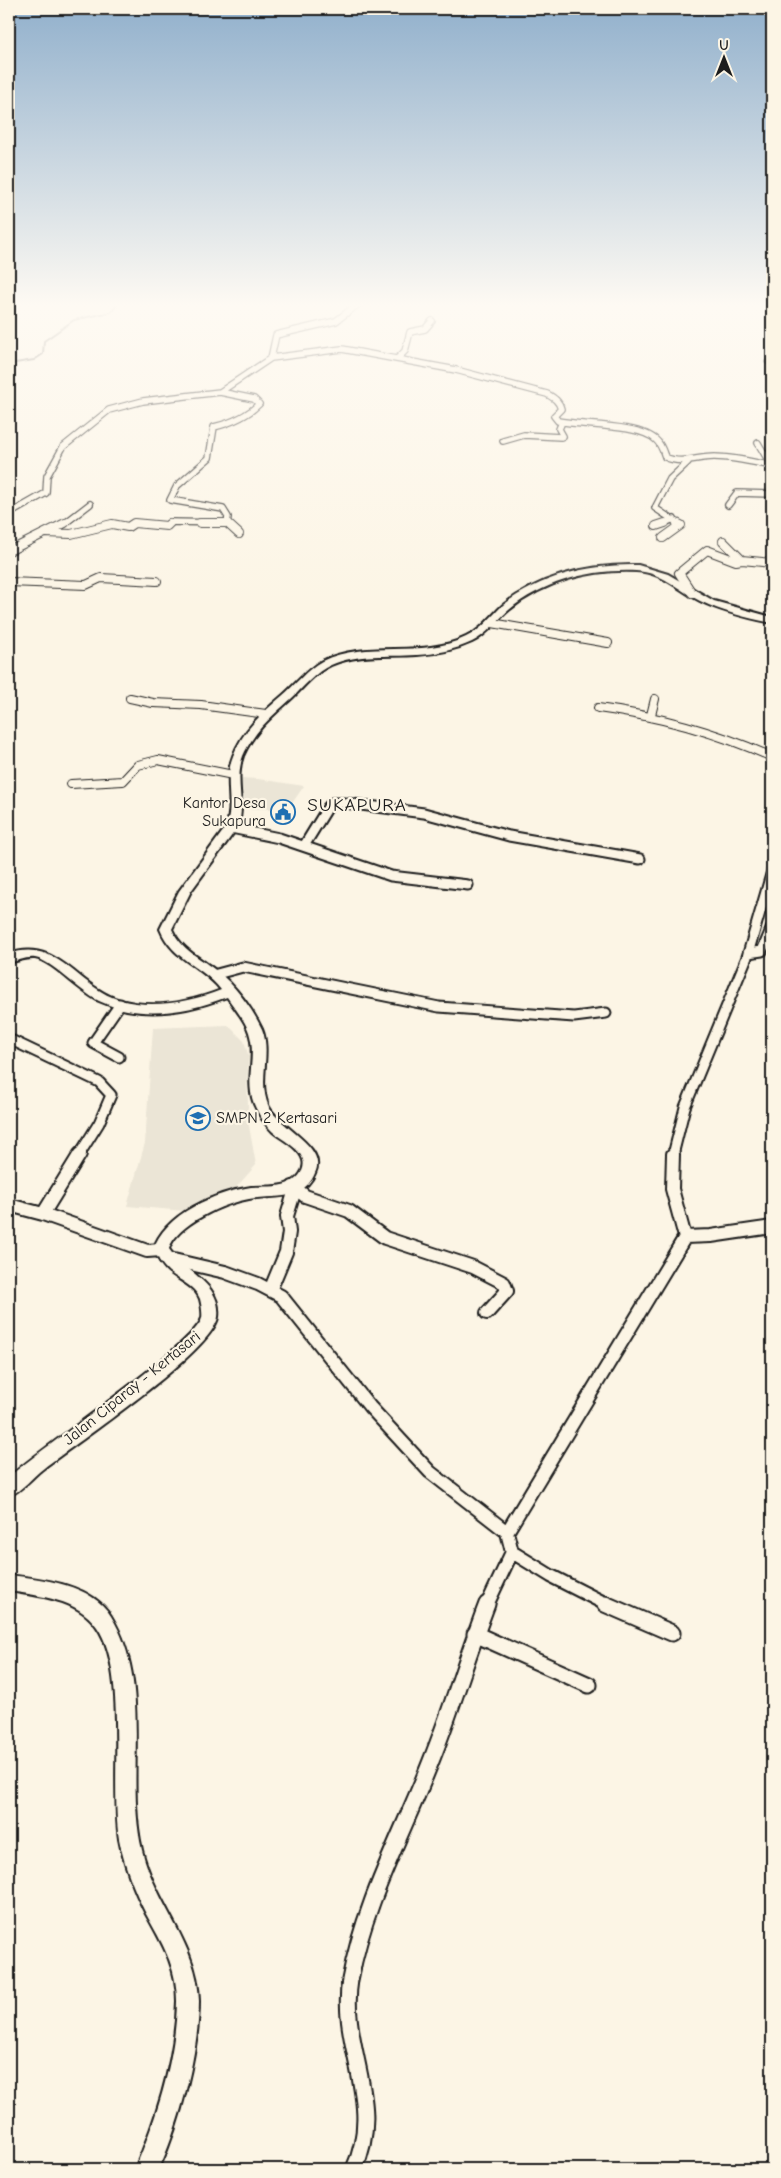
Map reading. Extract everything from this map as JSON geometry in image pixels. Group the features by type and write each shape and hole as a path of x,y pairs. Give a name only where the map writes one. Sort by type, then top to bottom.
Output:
{"main road":[{"path":"163,1254 166,1237 176,1227 206,1210 248,1193 294,1187 309,1172 310,1160 305,1148 278,1128 262,1106 257,1087 257,1037 254,1027 229,992 213,975 198,962 180,952 170,942 166,929 170,915 180,898 232,828 236,808 233,775 254,728 266,714 289,695 300,682 327,663 353,656 415,654 446,649 479,635 505,609 532,591 568,575 630,568 649,569 666,574 692,593 717,605 772,620"},
{"path":"9,959 27,954 40,955 70,974 85,987 120,1004 140,1007 179,1006 197,1003 229,992"},
{"name":"Jalan Ciparay - Kertasari","path":"9,1488 32,1467 134,1391 185,1349 205,1327 210,1317 207,1296 200,1286 171,1265 163,1254"},
{"path":"9,1583 48,1589 70,1596 93,1610 103,1620 116,1648 124,1705 126,1804 131,1850 145,1890 174,1944 187,1981 183,2047 162,2131 153,2160 147,2169"}],"street":[{"path":"9,514 46,493 47,476 63,447 109,410 123,407"},
{"path":"239,534 232,530 227,523 228,517 223,509 170,500 177,486 209,458 214,427 231,423 256,407"},
{"path":"560,407 561,409 554,418 562,422 620,428 650,436 658,440 665,457 680,462 714,457 772,465"},
{"path":"504,441 524,435 561,437 563,436 560,429 562,422"},
{"path":"758,443 772,465"},
{"path":"663,538 681,525 674,519 658,512 655,508 670,479 688,462"},
{"path":"728,505 736,493 772,494"},
{"path":"9,551 62,525 90,504"},
{"path":"656,526 674,519"},
{"path":"46,533 71,534 112,524 128,527 134,523 167,526 170,522 227,523"},
{"path":"723,541 742,560"},
{"path":"692,593 679,573 707,550 736,560 772,563"},
{"path":"9,582 86,585 101,578 157,582"},
{"path":"492,623 608,643"},
{"path":"130,698 153,703 194,704 266,714"},
{"path":"651,715 655,699"},
{"path":"598,708 651,715 755,749 772,757"},
{"path":"71,784 90,784 102,780 123,781 138,765 158,760 233,775"},
{"path":"304,846 328,807 332,803 345,803 424,813 510,836 640,859"},
{"path":"232,828 304,846 392,876 468,885"},
{"path":"507,1532 685,1237 671,1183 674,1147 711,1036 736,985 760,921 772,872"},
{"path":"748,953 762,951 772,927"},
{"path":"213,975 243,966 439,1007 574,1017 606,1013"},
{"path":"119,1057 93,1043 120,1004"},
{"path":"9,1038 99,1082 111,1095 95,1130 43,1214"},
{"path":"271,1288 286,1252 287,1216 294,1187"},
{"path":"294,1187 305,1196 349,1211 385,1238 473,1268 504,1283 507,1292 487,1313"},
{"path":"9,1204 43,1214 147,1252 163,1254 271,1288 281,1296 370,1407 430,1472 507,1532 512,1552 543,1573 595,1601 672,1633"},
{"path":"685,1237 772,1227"},
{"path":"354,2169 362,2159 366,2144 366,2122 347,2000 350,1979 368,1918 431,1759 475,1634 497,1579 512,1552"},
{"path":"475,1634 589,1685"}],"shaded area":[{"path":"240,778 304,786 288,809 243,809"},
{"name":"SMPN 2 Kertasari","path":"228,1025 244,1041 249,1057 247,1083 249,1126 256,1165 233,1191 185,1211 127,1206 145,1143 153,1028"}],"place":[{"name":"Kantor Desa Sukapura","path":"283,812"},
{"name":"SMPN 2 Kertasari","path":"198,1118"}],"district":[{"name":"SUKAPURA","path":"357,805"}]}
